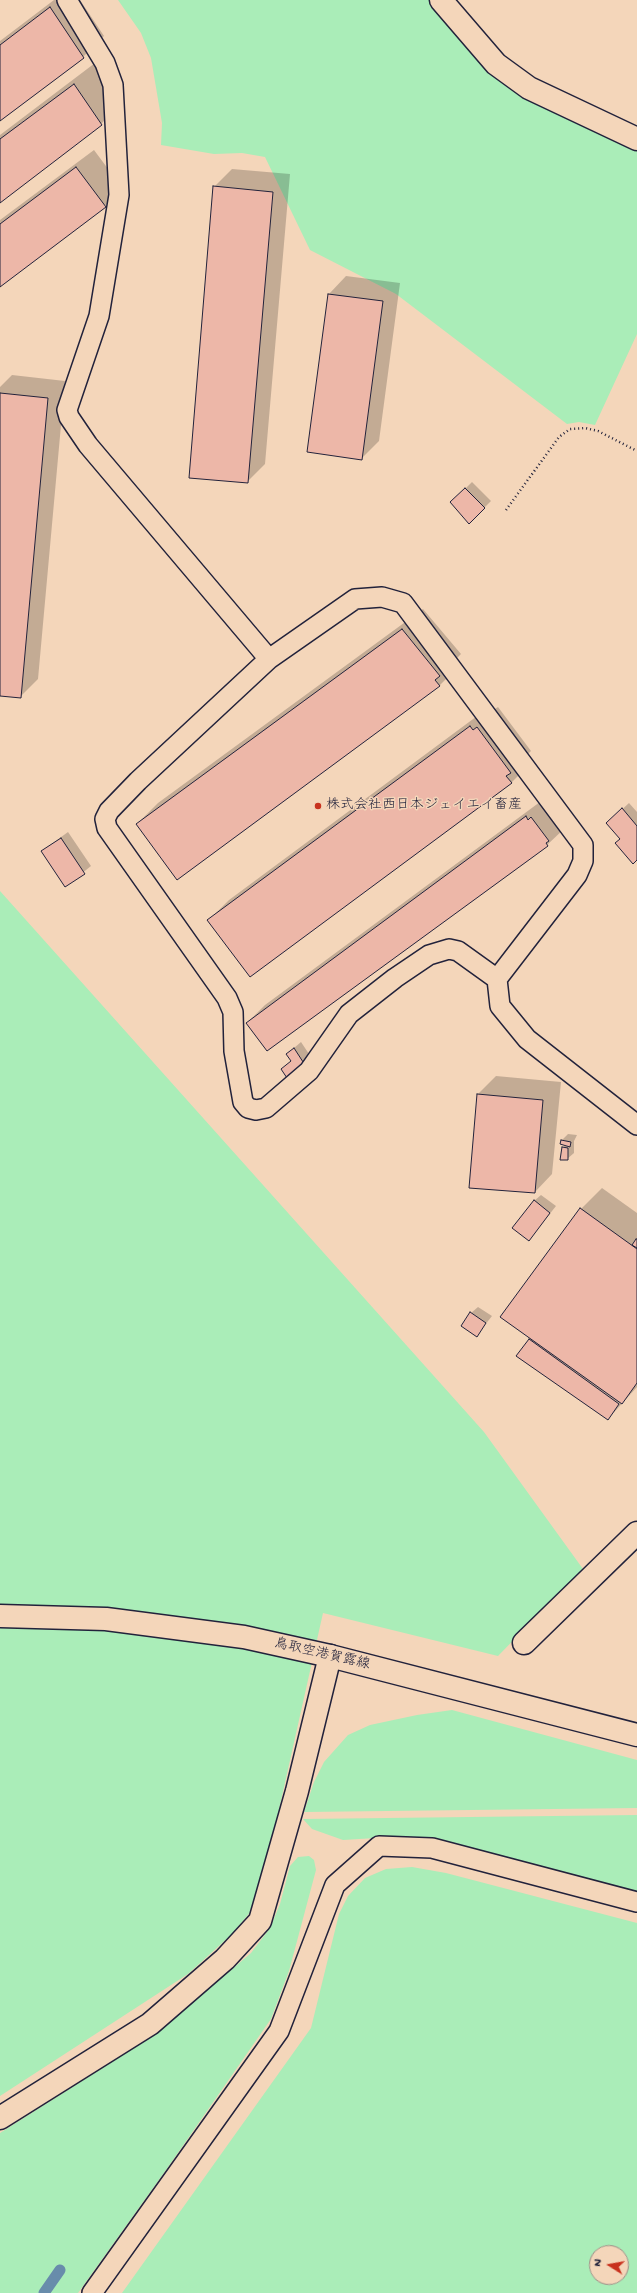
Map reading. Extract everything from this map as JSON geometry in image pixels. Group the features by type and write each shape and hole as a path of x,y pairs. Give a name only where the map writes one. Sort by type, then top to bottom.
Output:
{"street":[{"path":"441,0 496,64 529,88 637,139"},
{"path":"524,1643 637,1533"},
{"name":"鳥取空港賀露線","path":"0,1616 53,1616 157,1625 244,1637 330,1656 637,1735"},
{"path":"0,2118 150,2024 225,1959 260,1921 296,1798 330,1656"}],"lane":[{"path":"66,0 105,63 113,85 119,195 99,316 67,410 69,418 88,445 269,659"},
{"path":"497,979 458,951 449,949 429,955 395,978 349,1014 309,1071 266,1108 256,1110 248,1108 243,1102 234,1051 233,1012 227,998 107,828 105,819 110,811 138,781 269,659 354,599 382,597 402,603 583,845 583,861 577,874 497,979 500,1006 527,1039 637,1125"},
{"path":"92,2293 279,2031 335,1885 379,1846 432,1848 637,1902"}],"path":[{"path":"506,510 559,436 570,428 585,428 598,431 637,451"}],"green space":[{"path":"118,0 433,0 476,53 637,143 637,334 595,425 579,422 567,424 396,294 310,250 265,157 242,153 214,154 161,145 162,123 151,58 141,33"},
{"path":"0,891 484,1432 583,1569 498,1656 323,1613 267,1863 253,1909 231,1935 188,1974 0,2096"},
{"path":"452,1710 637,1760 637,1808 304,1812 314,1782 324,1762 348,1735 370,1725 417,1715"},
{"path":"637,1815 637,1893 433,1841 392,1837 343,1840 312,1829 303,1819"},
{"path":"309,1856 314,1860 316,1870 289,1971 271,2019 166,2170 78,2293 0,2293 0,2133 153,2036 251,1953 270,1928 280,1904 290,1866 298,1857"},
{"path":"412,1867 446,1873 637,1923 637,2293 122,2293 311,2028 339,1914 348,1896 365,1878 386,1869"}],"building":[{"path":"50,7 84,58 0,121 0,45"},
{"path":"74,84 102,125 0,203 0,139"},
{"path":"76,167 106,207 0,287 0,224"},
{"path":"213,186 273,192 248,483 189,478"},
{"path":"328,294 383,301 362,460 307,452"},
{"path":"0,393 48,398 21,698 0,696"},
{"path":"465,488 485,508 469,524 450,502"},
{"path":"402,629 440,676 435,680 440,686 177,880 136,824"},
{"path":"470,726 473,730 477,727 511,773 506,776 512,783 250,977 207,920"},
{"path":"622,808 637,826 637,860 633,864 615,843 620,839 606,823"},
{"path":"526,816 528,820 531,817 549,841 546,843 548,846 267,1051 246,1023"},
{"path":"61,838 85,874 65,887 41,851"},
{"path":"294,1048 305,1065 287,1078 281,1069 291,1061 286,1054"},
{"path":"477,1094 543,1100 535,1193 469,1188"},
{"path":"561,1140 571,1142 570,1147 560,1144"},
{"path":"562,1147 568,1148 568,1160 560,1160"},
{"path":"534,1200 550,1213 529,1241 512,1228"},
{"path":"580,1208 637,1249 637,1383 622,1404 500,1317"},
{"path":"637,1239 637,1248 632,1245"},
{"path":"470,1312 486,1323 477,1337 461,1326"},
{"path":"529,1339 619,1404 608,1420 516,1356"}],"waterway":[{"path":"44,2293 60,2270"}],"place":[{"name":"株式会社西日本ジェイエイ畜産","path":"318,806"}]}
